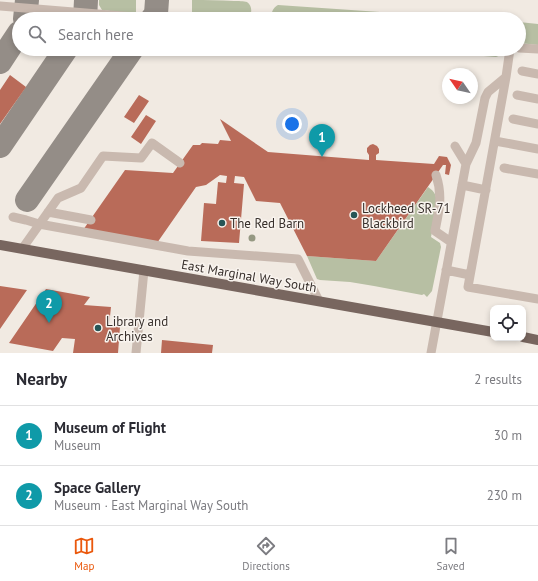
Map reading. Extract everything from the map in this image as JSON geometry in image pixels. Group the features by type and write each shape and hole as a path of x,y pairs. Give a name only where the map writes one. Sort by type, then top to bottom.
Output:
{"main road":[{"name":"East Marginal Way South","path":"0,245 490,331"},
{"path":"526,338 538,340"}],"street":[{"path":"0,6 73,12"},
{"path":"526,48 538,49"},
{"path":"509,56 468,287 538,299"},
{"path":"522,71 538,74"},
{"path":"431,353 466,164 476,143 485,98 488,92 506,77"},
{"path":"517,95 538,99"},
{"path":"513,119 538,124"},
{"path":"494,141 538,149"},
{"path":"22,249 58,198 81,188 103,156 141,158 152,143 180,163"},
{"path":"455,146 466,164"},
{"path":"504,168 538,174"},
{"path":"436,175 441,195 435,232 451,242"},
{"path":"462,185 486,190"},
{"path":"48,212 91,220"},
{"path":"13,217 39,224 188,251 298,259 319,302"},
{"path":"136,353 144,270"},
{"path":"446,270 470,275"}],"green space":[{"path":"99,0 136,0 136,12 102,10 99,5"},
{"path":"192,0 247,2 251,8 251,12 192,12"},
{"path":"278,5 380,12 272,12"},
{"path":"526,23 538,24 538,45 526,44"},
{"path":"428,187 435,194 436,199 436,208 434,210 436,212 431,237 440,243 441,247 432,291 427,297 424,294 422,295 350,282 317,279 307,256 376,261"}],"building":[{"path":"10,75 26,87 0,124 0,90"},
{"path":"139,95 149,101 134,123 124,117"},
{"path":"146,115 156,121 141,144 131,137"},
{"path":"220,119 268,152 369,160 367,148 373,144 379,149 379,153 376,155 376,160 434,164 439,156 447,157 451,165 449,175 445,174 446,165 443,165 376,261 307,256 280,203 256,201 244,177 235,176 234,183 244,184 239,243 201,241 204,203 216,204 218,182 226,183 227,176 220,175 206,185 196,187 157,243 83,230 125,170 173,173 193,145 200,145 202,143 218,144 220,140 231,141"},
{"path":"0,286 27,290 0,329"},
{"path":"46,289 90,297 84,305 111,307 109,326 120,327 118,353 73,353 75,339 62,338 53,351 9,343"},
{"path":"162,340 213,345 212,353 161,353"}],"taxiway":[{"path":"26,12 27,0"},
{"path":"85,12 86,0"},
{"path":"156,12 157,0"},
{"path":"0,62 12,44"},
{"path":"0,146 61,56"},
{"path":"27,200 127,56"}],"place":[{"name":"Museum of Flight","path":"322,157"},
{"name":"Lockheed SR-71 Blackbird","path":"354,215"},
{"name":"The Red Barn","path":"222,223"},
{"name":"Space Gallery","path":"49,323"},
{"name":"Library and Archives","path":"98,328"}]}
